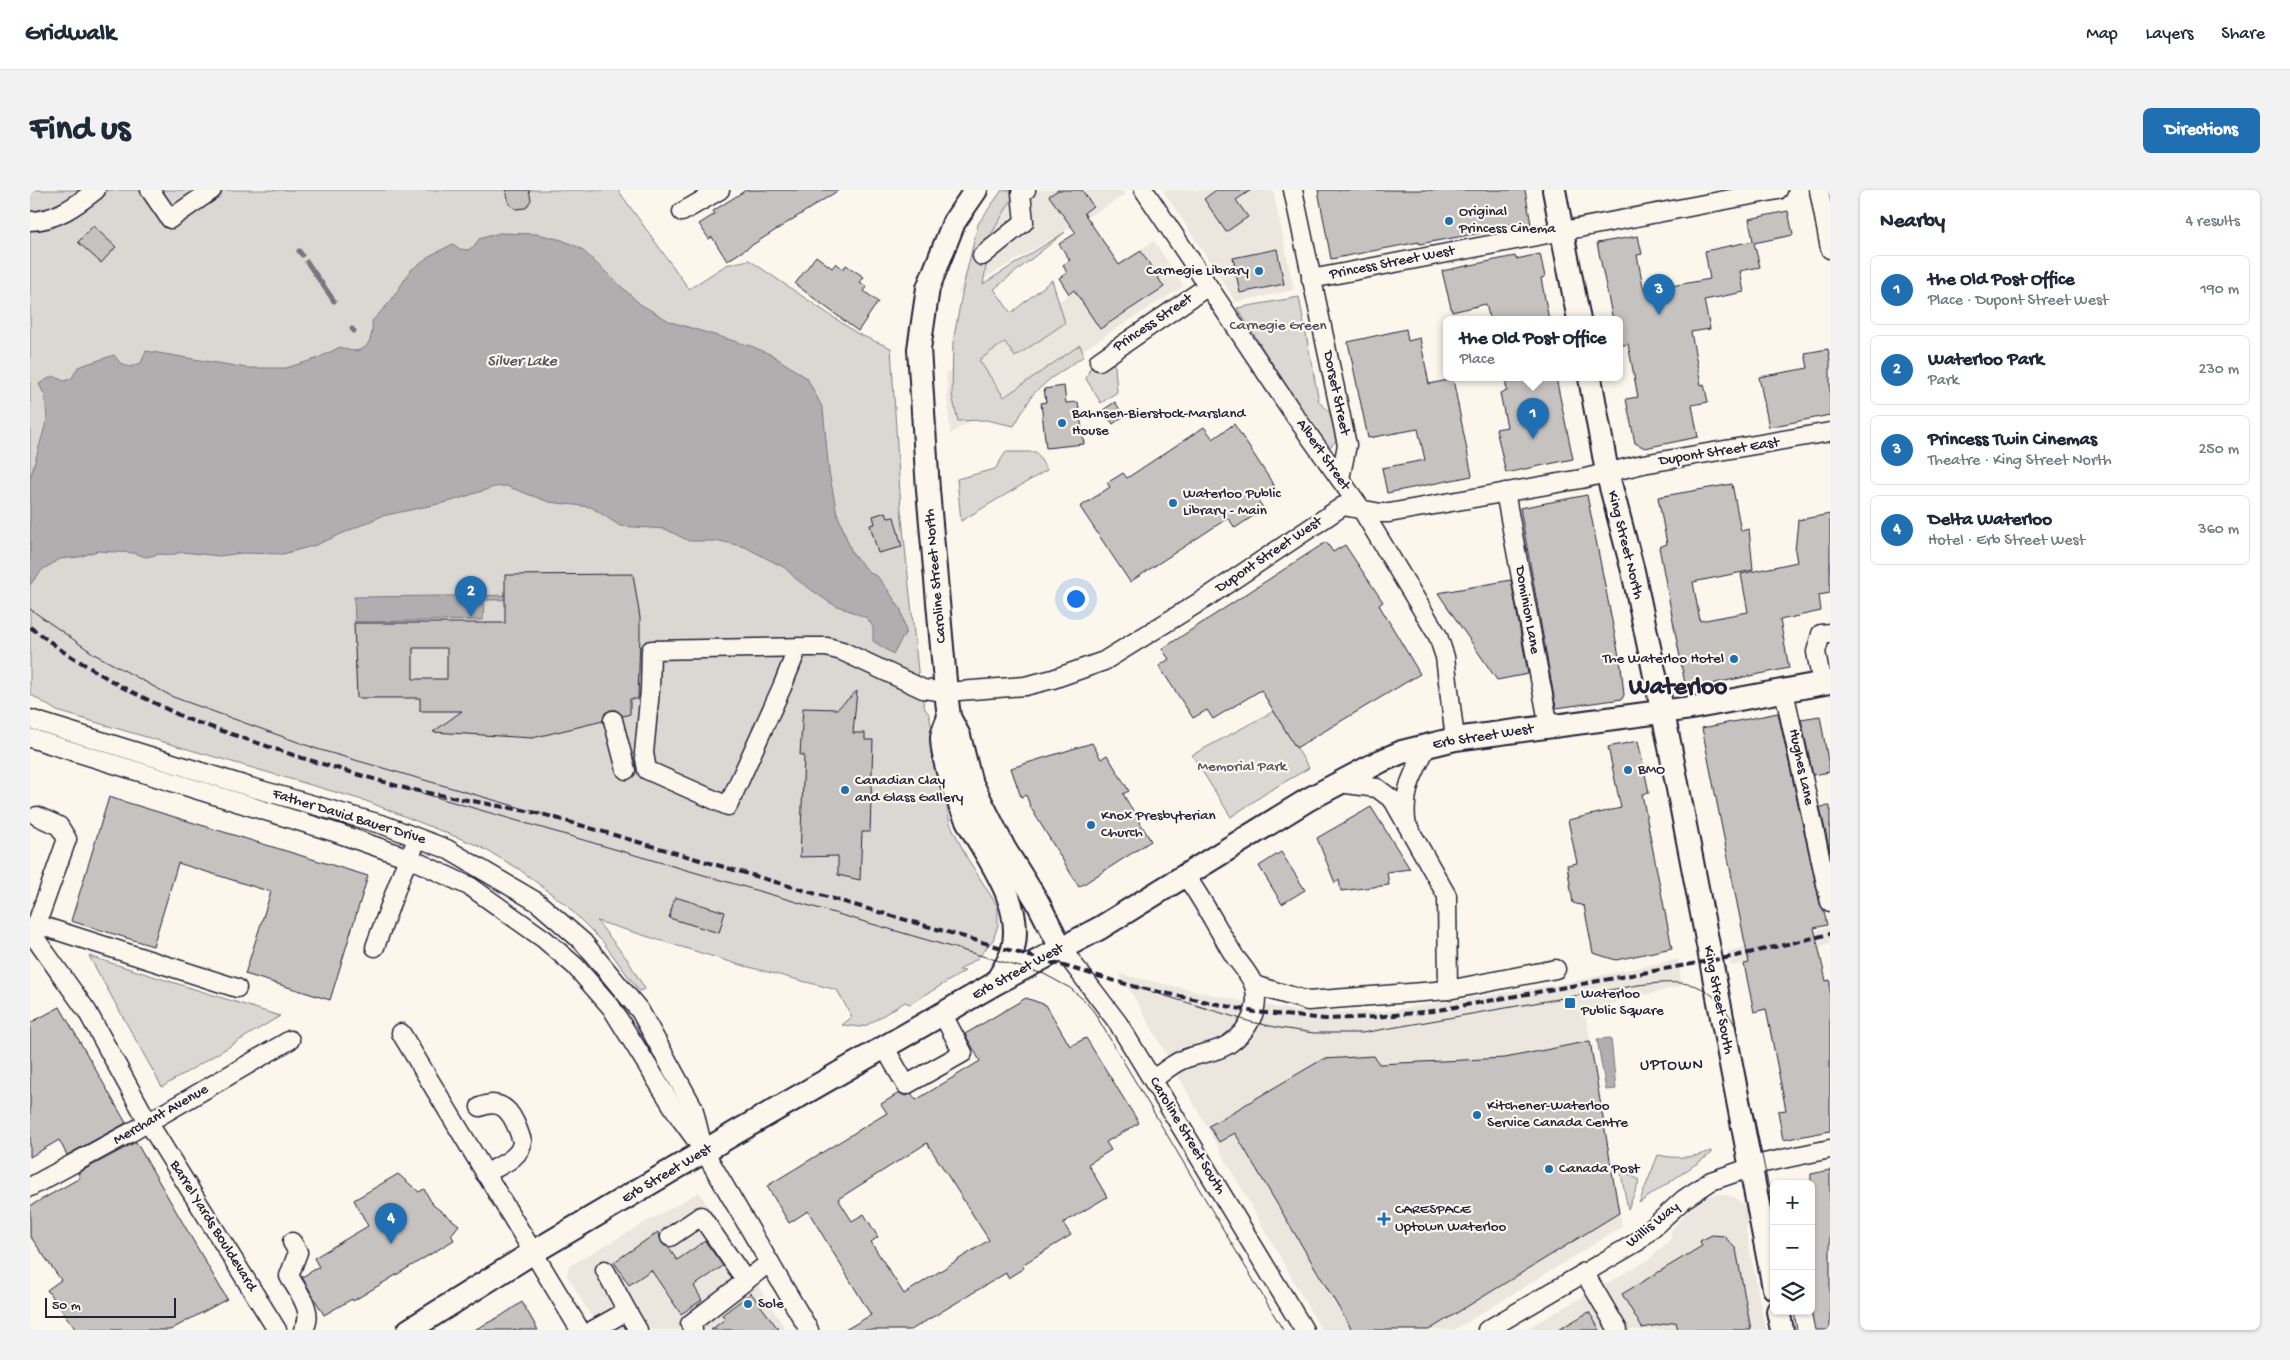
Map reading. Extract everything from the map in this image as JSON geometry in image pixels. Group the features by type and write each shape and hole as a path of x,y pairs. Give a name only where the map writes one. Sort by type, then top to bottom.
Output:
{"main road":[{"name":"Caroline Street North","path":"976,190 954,222 928,288 919,349 928,490 946,692 949,717 959,736 970,780 1004,848 1061,948"},
{"path":"1554,190 1578,316"},
{"name":"King Street North","path":"1591,381 1608,472 1633,571 1662,712"},
{"name":"Erb Street West","path":"419,1327 532,1253 704,1151 996,983 1100,928 1339,783 1395,755 1455,739 1662,712 1826,683"},
{"name":"King Street South","path":"1662,712 1770,1270"},
{"path":"949,717 942,737 950,776 968,822 999,873 1013,918 1015,942 1013,950 1008,963 996,983"},
{"path":"1779,1315 1782,1330"}],"street":[{"path":"150,190 170,219 212,190"},
{"path":"682,212 720,190"},
{"path":"982,256 1024,222 1021,193 1026,190"},
{"name":"Albert Street","path":"1144,190 1362,510 1438,636 1445,656 1455,739"},
{"name":"Dorset Street","path":"1293,190 1347,445 1340,479"},
{"name":"Princess Street West","path":"1311,279 1778,190"},
{"path":"1819,190 1830,249"},
{"path":"30,221 42,221 55,217 91,192"},
{"name":"Princess Street","path":"1099,360 1208,286"},
{"name":"Dupont Street East","path":"1608,472 1830,432"},
{"name":"Dupont Street West","path":"798,647 728,806 647,770 644,753 644,731 650,690 651,650 798,647 827,648 842,651 923,689 946,692 1025,686 1080,671 1104,661 1206,598 1343,506 1389,513 1608,472"},
{"name":"Dominion Lane","path":"1505,492 1549,728"},
{"path":"1826,683 1816,652 1821,634 1830,633"},
{"name":"Hughes Lane","path":"1784,690 1830,902"},
{"name":"Father David Bauer Drive","path":"30,719 250,787 384,825 447,849 537,902 583,942 640,1011 693,1107 704,1151"},
{"path":"613,720 626,770"},
{"name":"Father David Bauer Drive","path":"30,738 337,833 409,858 471,886 544,940 575,966 611,1007 680,1118 704,1151 810,1330"},
{"path":"1406,823 1404,803 1406,794 1427,746"},
{"path":"1339,783 1378,788 1393,800 1447,896 1448,990"},
{"path":"37,816 60,826 67,839 33,930 237,988"},
{"path":"375,947 409,858 419,838"},
{"path":"1154,1079 1181,1060 1215,1051 1240,1036 1251,1022 1255,1012 1254,985 1212,919 1198,893 1185,876"},
{"name":"Barrel Yards Bouldevard","path":"33,930 87,1011 148,1122 277,1330"},
{"name":"Caroline Street South","path":"1061,948 1118,1023 1154,1079 1296,1327"},
{"path":"1254,985 1308,1001 1448,990 1556,969"},
{"path":"886,1048 906,1084 963,1052 943,1015"},
{"path":"401,1033 580,1330"},
{"name":"Merchant Avenue","path":"30,1187 290,1040"},
{"path":"480,1107 490,1103 506,1108 522,1141 522,1146 516,1155 485,1174"},
{"name":"Willis Way","path":"1487,1330 1637,1242 1684,1199 1711,1181 1750,1166 1830,1149"},
{"path":"670,1237 701,1216 746,1281"},
{"path":"292,1242 298,1252 290,1276 308,1311 308,1324 303,1330"},
{"path":"688,1328 770,1262"},
{"path":"605,1270 638,1330"},
{"path":"1584,1272 1618,1330"},
{"path":"593,1330 628,1311"}],"shaded area":[{"path":"1007,190 1121,190 1125,195 957,295 978,243"},
{"path":"1163,190 1273,190 1294,290 1236,302"},
{"path":"1154,241 1184,286 950,434 946,373"},
{"path":"1830,927 1830,944 1731,966 1728,951"},
{"path":"1678,959 1682,986 1585,1010 1622,1227 1454,1330 1321,1330 1138,1004 1119,974 1241,1001 1297,1011 1380,1012 1566,983"},
{"path":"699,1192 786,1330 599,1330 567,1275 569,1266"},
{"path":"1721,1194 1734,1197 1744,1205 1749,1215 1746,1231 1766,1330 1524,1330 1648,1260 1671,1239 1671,1230 1697,1201 1706,1196"}],"green space":[{"path":"30,190 618,190 689,289 726,265 749,260 858,334 891,348 901,509 920,690 925,709 929,714 950,823 967,858 998,907 998,925 993,940 978,958 959,970 965,971 910,1004 905,1002 867,1025 860,1027 842,1025 852,1017 837,990 737,964 597,921 627,959 645,989 639,991 603,942 566,905 519,869 479,846 366,801 57,711 30,694"},
{"path":"1002,190 1017,190 992,233 983,284 1065,232 994,289 1011,313 1052,280 1065,323 1015,357 1005,342 979,360 1004,397 1080,345 1084,356 1050,379 1033,394 1014,426 986,420 958,421 952,395 953,342 978,224"},
{"name":"Carnegie Green","path":"1299,297 1319,402 1334,416 1337,440 1330,447 1325,446 1237,308"},
{"path":"1107,358 1115,366 1117,392 1101,403 1086,379 1090,368"},
{"path":"1006,452 1036,452 1047,470 961,521 957,479 995,469"},
{"name":"Memorial Park","path":"1274,711 1309,768 1269,791 1231,817 1192,755"},
{"path":"89,956 280,1016 162,1087"},
{"path":"1711,1151 1712,1153 1639,1203 1658,1155 1684,1157"},
{"path":"1624,1172 1640,1180 1628,1209 1621,1173"}],"water":[{"name":"Silver Lake","path":"499,233 538,234 562,240 580,248 640,304 671,322 751,346 772,355 807,378 823,409 829,472 837,513 852,553 870,573 877,576 901,610 906,632 893,654 873,641 873,627 867,618 830,603 796,579 785,568 745,547 720,541 689,541 665,529 620,526 591,507 549,502 506,486 494,487 452,501 382,516 316,545 283,554 242,553 219,556 182,552 146,557 134,553 97,551 79,557 60,559 42,570 30,585 30,479 47,419 45,396 39,384 53,376 64,381 72,378 78,367 114,355 120,363 130,367 141,363 146,351 248,368 286,368 316,359 340,347 355,351 361,350 369,342 372,321 390,302 411,270 431,255 453,244 460,249 468,250 479,239"},
{"path":"618,594 618,598 484,600 483,620 355,622 354,597"},
{"path":"1611,1038 1616,1089 1606,1090 1597,1039"}],"building":[{"path":"506,190 529,190 531,200 526,208 516,209 509,204"},
{"path":"746,190 839,190 727,261 712,237 709,239 699,224 715,214 713,211"},
{"path":"1058,190 1082,190 1093,206 1084,213 1119,265 1141,251 1164,287 1100,329 1074,290 1069,294 1059,278 1067,273 1063,265 1070,260 1059,244 1076,233 1049,196"},
{"path":"1216,190 1251,190 1236,200 1248,217 1226,232 1204,199"},
{"path":"1318,190 1525,190 1531,224 1419,244 1419,242 1331,259"},
{"path":"1788,211 1793,235 1754,243 1760,267 1740,271 1744,292 1704,300 1710,329 1691,332 1701,385 1704,384 1708,402 1692,405 1698,437 1645,448 1635,443 1626,399 1638,397 1628,344 1623,345 1623,316 1612,316 1597,243 1638,236 1642,254 1637,255 1644,291 1710,279 1705,251 1753,241 1749,219"},
{"path":"93,226 116,247 101,263 78,242"},
{"name":"Carnegie Library","path":"1277,249 1284,284 1240,293 1233,258"},
{"path":"1540,254 1545,277 1541,278 1548,316 1489,316 1486,304 1452,312 1442,271 1515,256 1516,259"},
{"path":"816,256 832,268 836,263 843,269 846,265 864,277 860,282 867,287 864,291 878,302 858,331 795,284"},
{"path":"1406,329 1408,341 1420,338 1429,384 1453,381 1472,476 1387,493 1382,468 1425,460 1418,429 1368,438 1348,342"},
{"path":"1828,349 1830,360 1830,415 1769,427 1759,377 1808,368 1805,353"},
{"path":"1505,381 1557,381 1573,459 1506,473 1496,429 1507,427 1500,393 1507,391"},
{"name":"Bahnsen-Bierstock-Marsland House","path":"1064,386 1066,403 1078,402 1084,444 1046,448 1041,403 1046,402 1044,389"},
{"path":"1115,402 1124,416 1113,424 1103,410"},
{"name":"Waterloo Public Library - Main","path":"1234,424 1275,487 1257,499 1264,509 1235,528 1228,518 1130,582 1080,507 1110,487 1107,483 1123,473 1127,478 1204,427 1213,439"},
{"path":"1732,484 1741,531 1749,529 1753,570 1693,582 1700,621 1748,612 1741,574 1797,562 1795,551 1798,520 1830,514 1830,593 1819,595 1821,611 1780,620 1789,668 1686,689 1659,547 1667,544 1658,497"},
{"path":"1587,495 1621,666 1624,695 1622,699 1556,708 1520,508"},
{"path":"886,512 888,518 894,517 902,547 878,553 870,525 875,524 873,516"},
{"path":"1326,542 1333,552 1345,545 1383,602 1379,605 1420,674 1296,748 1261,690 1213,719 1207,710 1193,718 1159,666 1169,659 1162,649"},
{"path":"633,574 640,618 640,634 638,699 630,699 630,714 623,716 616,710 611,710 605,713 603,721 532,738 433,732 462,711 420,711 420,698 357,698 354,623 505,623 505,575","holes":["413,648 447,648 447,679 413,679"]},
{"path":"1511,580 1528,674 1497,680 1438,593"},
{"name":"Canadian Clay and Glass Gallery","path":"857,691 853,733 865,733 865,740 873,740 870,832 862,832 860,880 838,875 838,856 800,857 804,755 800,755 803,708 837,709"},
{"path":"1778,713 1820,904 1824,911 1827,925 1814,928 1826,981 1830,980 1830,1131 1783,1140 1778,1111 1786,1110 1766,1009 1754,1012 1744,964 1749,963 1702,728"},
{"path":"1820,716 1830,772 1813,775 1801,719"},
{"path":"1638,741 1649,793 1642,794 1672,948 1616,960 1593,953 1584,906 1573,903 1567,865 1577,863 1568,820 1621,808 1608,747"},
{"name":"Knox Presbyterian Church","path":"1092,743 1101,759 1107,755 1129,791 1123,794 1151,841 1079,887 1031,808 1026,795 1021,797 1011,768"},
{"path":"109,797 368,876 330,1000 245,974 271,892 178,863 153,946 71,921"},
{"path":"1830,806 1830,852 1820,807"},
{"path":"1371,807 1410,869 1387,872 1389,885 1341,891 1339,880 1335,883 1317,838"},
{"path":"1281,852 1305,890 1282,904 1259,866"},
{"path":"675,897 725,912 719,933 669,918"},
{"path":"1026,998 1046,1005 1070,1046 1086,1038 1139,1123 1106,1142 1111,1150 1088,1164 1107,1197 1063,1223 1071,1235 1022,1265 1024,1268 1008,1278 1006,1273 911,1330 845,1330 871,1315 808,1211 789,1223 767,1186 887,1113 881,1104 899,1093 905,1096 912,1094 916,1100 980,1061 965,1034","holes":["927,1143 989,1240 904,1294 871,1242 878,1237 864,1214 852,1221 838,1199"]},
{"path":"60,1007 126,1123 67,1155 59,1140 30,1157 30,1023"},
{"path":"1590,1041 1619,1213 1429,1330 1352,1330 1235,1133 1219,1142 1209,1126 1323,1059 1374,1056 1379,1064 1505,1058"},
{"path":"136,1142 227,1299 170,1330 76,1330 47,1290 61,1280 30,1236 30,1206 80,1178 78,1173"},
{"path":"1830,1170 1830,1330 1815,1330 1812,1315 1815,1315 1815,1180 1811,1180 1811,1174"},
{"path":"398,1174 419,1192 424,1189 433,1205 459,1225 451,1235 454,1240 353,1301 352,1299 324,1315 302,1277 319,1267 314,1258 368,1226 354,1200"},
{"path":"658,1232 662,1243 668,1247 677,1260 705,1241 723,1266 694,1286 702,1300 681,1314 651,1270 629,1285 614,1262"},
{"path":"1712,1235 1724,1236 1736,1249 1751,1330 1678,1330 1676,1322 1642,1328 1622,1294 1702,1246 1700,1241"},
{"name":"Sole","path":"751,1293 779,1330 711,1330 725,1319 722,1315"},
{"path":"522,1302 538,1330 474,1330 501,1316"},
{"path":"1589,1312 1600,1330 1558,1330"}],"waterway":[{"path":"299,251 302,255"},
{"path":"307,262 334,301"}],"tram line":[{"path":"30,609 94,654 173,697 317,749 542,814"},
{"path":"408,789 1044,974 1070,988 1094,1012 1283,1330"},
{"path":"1136,987 1251,1022 1280,1028 1314,1033 1362,1033 1638,985 1683,983 1695,986 1706,991 1716,999 1735,1025 1770,1194"},
{"path":"1795,1315 1797,1330"}],"railway":[{"path":"30,627 64,652 120,686 187,719 302,758 408,789 542,814 1136,987 1255,1012 1325,1019 1375,1017 1433,1011 1736,956 1830,934"}],"place":[{"name":"Original Princess Cinema","path":"1449,221"},
{"name":"Carnegie Library","path":"1259,271"},
{"name":"Princess Twin Cinemas","path":"1659,315"},
{"name":"Bahnsen-Bierstock-Marsland House","path":"1062,423"},
{"name":"the Old Post Office","path":"1533,439"},
{"name":"Waterloo Public Library - Main","path":"1173,503"},
{"name":"Waterloo Park","path":"471,617"},
{"name":"The Waterloo Hotel","path":"1734,659"},
{"name":"BMO","path":"1628,770"},
{"name":"Canadian Clay and Glass Gallery","path":"845,790"},
{"name":"Knox Presbyterian Church","path":"1091,825"},
{"name":"Waterloo Public Square","path":"1570,1003"},
{"name":"Kitchener-Waterloo Service Canada Centre","path":"1477,1115"},
{"name":"Canada Post","path":"1549,1169"},
{"name":"CARESPACE Uptown Waterloo","path":"1384,1219"},
{"name":"Delta Waterloo","path":"391,1244"},
{"name":"Sole","path":"748,1304"}],"district":[{"name":"Waterloo","path":"1678,688"},
{"name":"UPTOWN","path":"1672,1066"}]}
